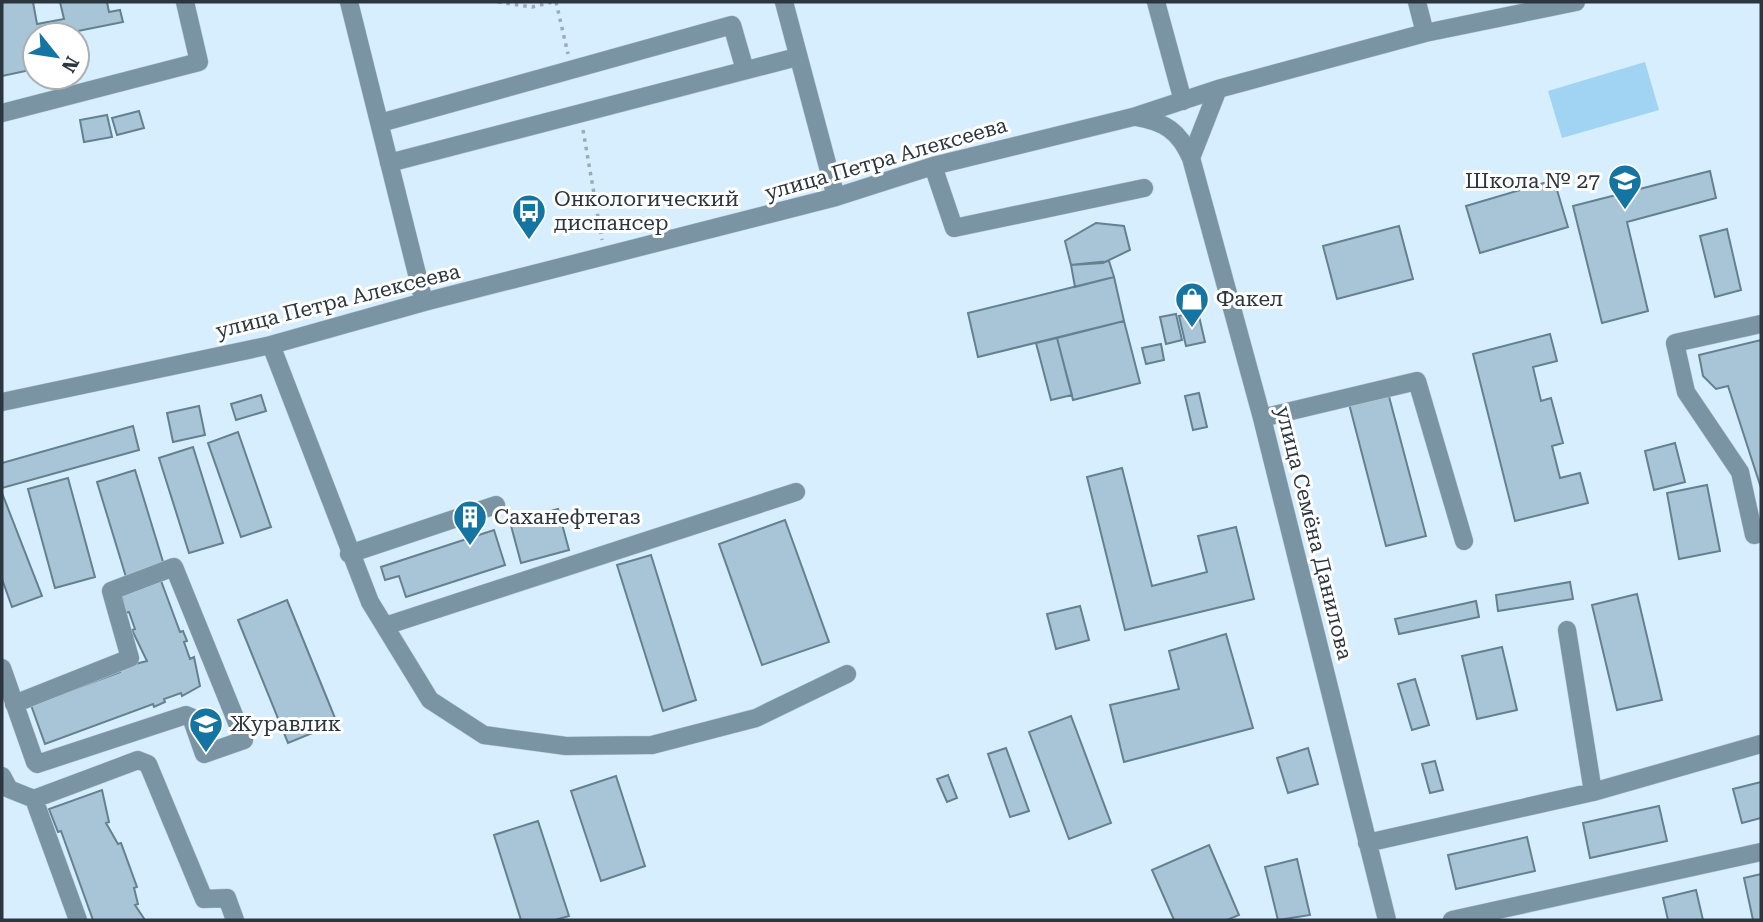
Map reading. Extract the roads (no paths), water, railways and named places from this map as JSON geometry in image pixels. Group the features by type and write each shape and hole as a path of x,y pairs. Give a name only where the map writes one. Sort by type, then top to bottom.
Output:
{"street":[{"path":"2,113 199,62 185,2"},
{"path":"349,2 424,302"},
{"path":"784,2 836,197"},
{"path":"1156,2 1183,101"},
{"path":"1417,2 1425,33"},
{"name":"улица Петра Алексеева","path":"2,402 271,345 424,302 836,197 933,166 1133,117 1219,89 1425,33 1576,2"},
{"path":"380,122 733,25 745,70"},
{"path":"389,163 797,57"},
{"path":"1191,158 1219,89"},
{"name":"улица Семёна Данилова","path":"1133,117 1156,120 1169,127 1182,139 1191,158 1262,418 1387,920"},
{"path":"933,166 954,228 1144,188"},
{"path":"1761,324 1675,343 1686,392 1740,472 1754,535 1761,533"},
{"path":"271,345 349,554 370,602 430,701 484,735 566,746 652,745 755,718 847,674"},
{"path":"1262,418 1417,381 1464,541"},
{"path":"384,626 796,492"},
{"path":"349,554 496,505"},
{"path":"2,668 14,704 35,762 39,764 186,715 191,717 204,754 244,740 174,567 111,591 130,658 14,704"},
{"path":"1567,630 1593,792"},
{"path":"1367,843 1593,792 1761,744"},
{"path":"2,776 9,789 34,799 138,760 148,764 204,899 227,898 235,920"},
{"path":"34,799 78,920"},
{"path":"1452,920 1482,917 1761,852"}],"place":[{"name":"Школа № 27","path":"1625,211"},
{"name":"Онкологический диспансер","path":"529,241"},
{"name":"Факел","path":"1192,329"},
{"name":"Саханефтегаз","path":"470,547"},
{"name":"Журавлик","path":"206,754"}]}
